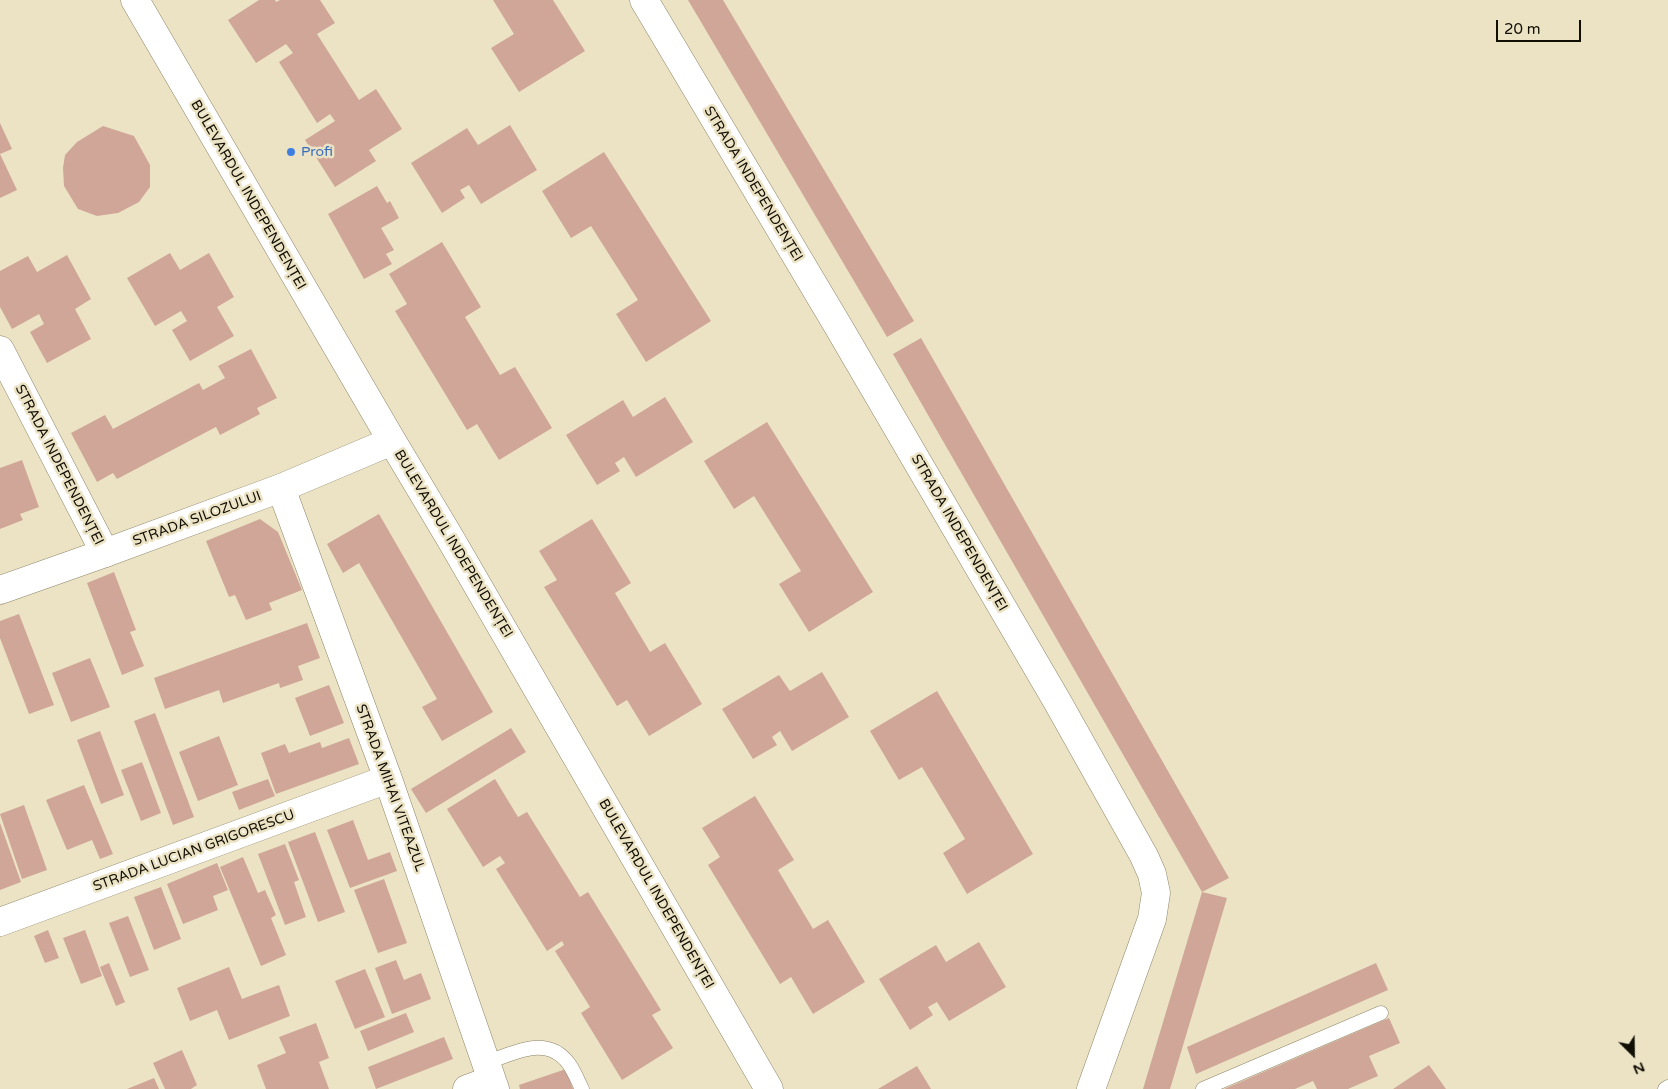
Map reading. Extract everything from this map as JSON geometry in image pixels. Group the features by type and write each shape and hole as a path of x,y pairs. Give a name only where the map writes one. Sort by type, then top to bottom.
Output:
{"street":[{"name":"BULEVARDUL INDEPENDENȚEI","path":"135,0 769,1089"},
{"name":"STRADA INDEPENDENȚEI","path":"644,0 838,326 1052,692 1144,856 1152,874 1156,893 1152,919 1092,1089"},
{"name":"STRADA INDEPENDENȚEI","path":"0,350 105,553"},
{"name":"STRADA SILOZULUI","path":"0,590 281,488 392,441"},
{"name":"STRADA MIHAI VITEAZUL","path":"281,488 388,779 485,1080"},
{"name":"STRADA LUCIAN GRIGORESCU","path":"0,922 388,779"}],"lane":[{"path":"1202,1089 1381,1013"},
{"path":"485,1080 522,1050 537,1047 552,1050 569,1064 582,1089"}],"building":[{"path":"259,0 275,0 276,2 280,0 320,0 335,23 317,34 359,100 376,89 402,129 369,150 376,161 335,187 305,140 335,121 330,114 317,123 279,62 293,53 286,44 256,63 228,20"},
{"path":"493,0 553,0 585,51 519,92 491,48 514,34"},
{"path":"688,0 723,0 914,321 887,337"},
{"path":"0,123 12,149 0,154"},
{"path":"510,125 537,170 481,204 469,185 460,190 465,198 442,213 411,163 467,128 478,145"},
{"path":"103,126 134,136 150,165 150,187 139,202 118,213 97,216 78,209 64,186 63,168 65,155 77,142"},
{"path":"604,152 711,321 646,362 616,314 638,300 591,226 571,238 542,191"},
{"path":"0,154 17,190 0,198"},
{"path":"377,186 387,203 390,201 399,218 381,228 394,250 386,254 392,264 364,279 328,214"},
{"path":"442,242 481,307 465,317 500,375 515,367 552,428 499,460 477,424 467,430 395,311 407,304 389,274"},
{"path":"170,253 180,270 209,253 234,297 217,307 234,336 190,361 172,330 187,321 181,311 155,326 127,278"},
{"path":"67,255 91,299 75,309 91,339 47,363 30,332 44,324 39,314 12,329 0,307 0,271 28,256 37,272"},
{"path":"921,338 1229,878 1202,892 893,354"},
{"path":"251,349 277,398 257,408 260,414 220,435 216,427 117,479 113,473 97,482 71,433 105,415 113,429 199,383 203,390 225,378 218,366"},
{"path":"665,397 693,442 636,477 624,457 615,463 620,471 597,485 566,435 623,400 633,417"},
{"path":"767,422 873,592 809,632 779,584 801,571 754,496 734,509 704,461"},
{"path":"22,460 39,507 20,514 23,520 0,529 0,468"},
{"path":"379,514 493,712 442,741 422,707 437,699 359,563 343,573 327,544"},
{"path":"260,519 278,532 302,590 269,603 272,610 246,620 235,595 229,597 206,541"},
{"path":"592,519 631,583 615,593 650,652 665,643 702,704 649,736 627,700 617,706 544,587 557,580 539,551"},
{"path":"114,572 136,630 130,632 144,666 122,675 87,583"},
{"path":"19,614 54,705 29,714 0,638 0,621"},
{"path":"307,623 320,658 298,666 303,680 280,688 279,683 223,703 219,690 165,709 154,678"},
{"path":"90,658 110,707 71,722 52,673"},
{"path":"822,672 849,717 792,751 780,731 772,737 777,745 753,759 722,709 779,675 790,691"},
{"path":"329,685 344,723 310,736 295,698"},
{"path":"937,691 1033,854 967,894 943,853 965,839 922,767 899,780 870,731"},
{"path":"155,713 194,817 173,825 134,721"},
{"path":"511,728 526,752 426,813 411,789"},
{"path":"100,731 124,795 101,804 77,740"},
{"path":"219,736 238,785 198,801 179,752"},
{"path":"349,738 359,764 276,794 261,753 285,744 289,753 320,742 322,748"},
{"path":"142,762 161,813 141,821 121,770"},
{"path":"268,779 275,796 239,810 232,792"},
{"path":"495,779 518,817 527,812 580,897 588,892 661,1010 652,1015 673,1048 622,1080 581,1013 590,1007 555,951 564,945 562,941 547,951 496,869 505,863 500,856 483,867 447,809"},
{"path":"84,785 113,854 100,859 92,840 67,850 46,800"},
{"path":"755,796 794,860 778,870 813,929 828,920 865,982 813,1014 791,977 780,984 708,865 720,857 702,828"},
{"path":"24,805 47,870 22,879 0,814"},
{"path":"353,820 368,860 390,852 397,871 350,888 327,830"},
{"path":"0,823 21,882 0,890"},
{"path":"315,832 345,912 318,922 288,842"},
{"path":"285,844 299,880 294,882 306,917 285,925 258,854"},
{"path":"243,857 258,893 265,890 276,915 271,918 286,955 261,966 220,867"},
{"path":"217,863 228,890 213,896 218,910 183,924 167,884"},
{"path":"384,879 407,943 378,953 354,890"},
{"path":"161,887 181,939 154,950 134,897"},
{"path":"1202,892 1227,898 1170,1089 1143,1089"},
{"path":"128,916 149,970 130,977 109,923"},
{"path":"48,930 59,958 45,963 34,936"},
{"path":"85,930 102,976 81,984 63,938"},
{"path":"979,942 1006,987 949,1021 937,1002 928,1007 933,1015 910,1030 879,979 936,945 946,962"},
{"path":"396,960 404,980 421,973 431,999 392,1014 375,968"},
{"path":"109,963 125,1002 116,1006 100,967"},
{"path":"1376,963 1388,990 1196,1074 1187,1047"},
{"path":"229,967 242,999 279,985 290,1016 229,1040 217,1010 190,1021 177,988"},
{"path":"365,969 385,1017 355,1029 335,981"},
{"path":"406,1013 414,1032 368,1051 360,1031"},
{"path":"1389,1018 1400,1043 1369,1056 1378,1076 1348,1089 1317,1089 1313,1081 1295,1089 1224,1089"},
{"path":"316,1023 329,1058 319,1062 329,1089 266,1089 257,1065 286,1053 279,1037"},
{"path":"444,1037 453,1059 376,1089 368,1067"},
{"path":"182,1050 197,1085 191,1089 165,1089 153,1063"},
{"path":"1429,1065 1446,1089 1393,1089"},
{"path":"917,1066 931,1089 878,1089"},
{"path":"566,1069 573,1089 520,1089 519,1085"},
{"path":"154,1078 159,1089 127,1089"}],"place":[{"name":"Profi","path":"291,152"}]}
